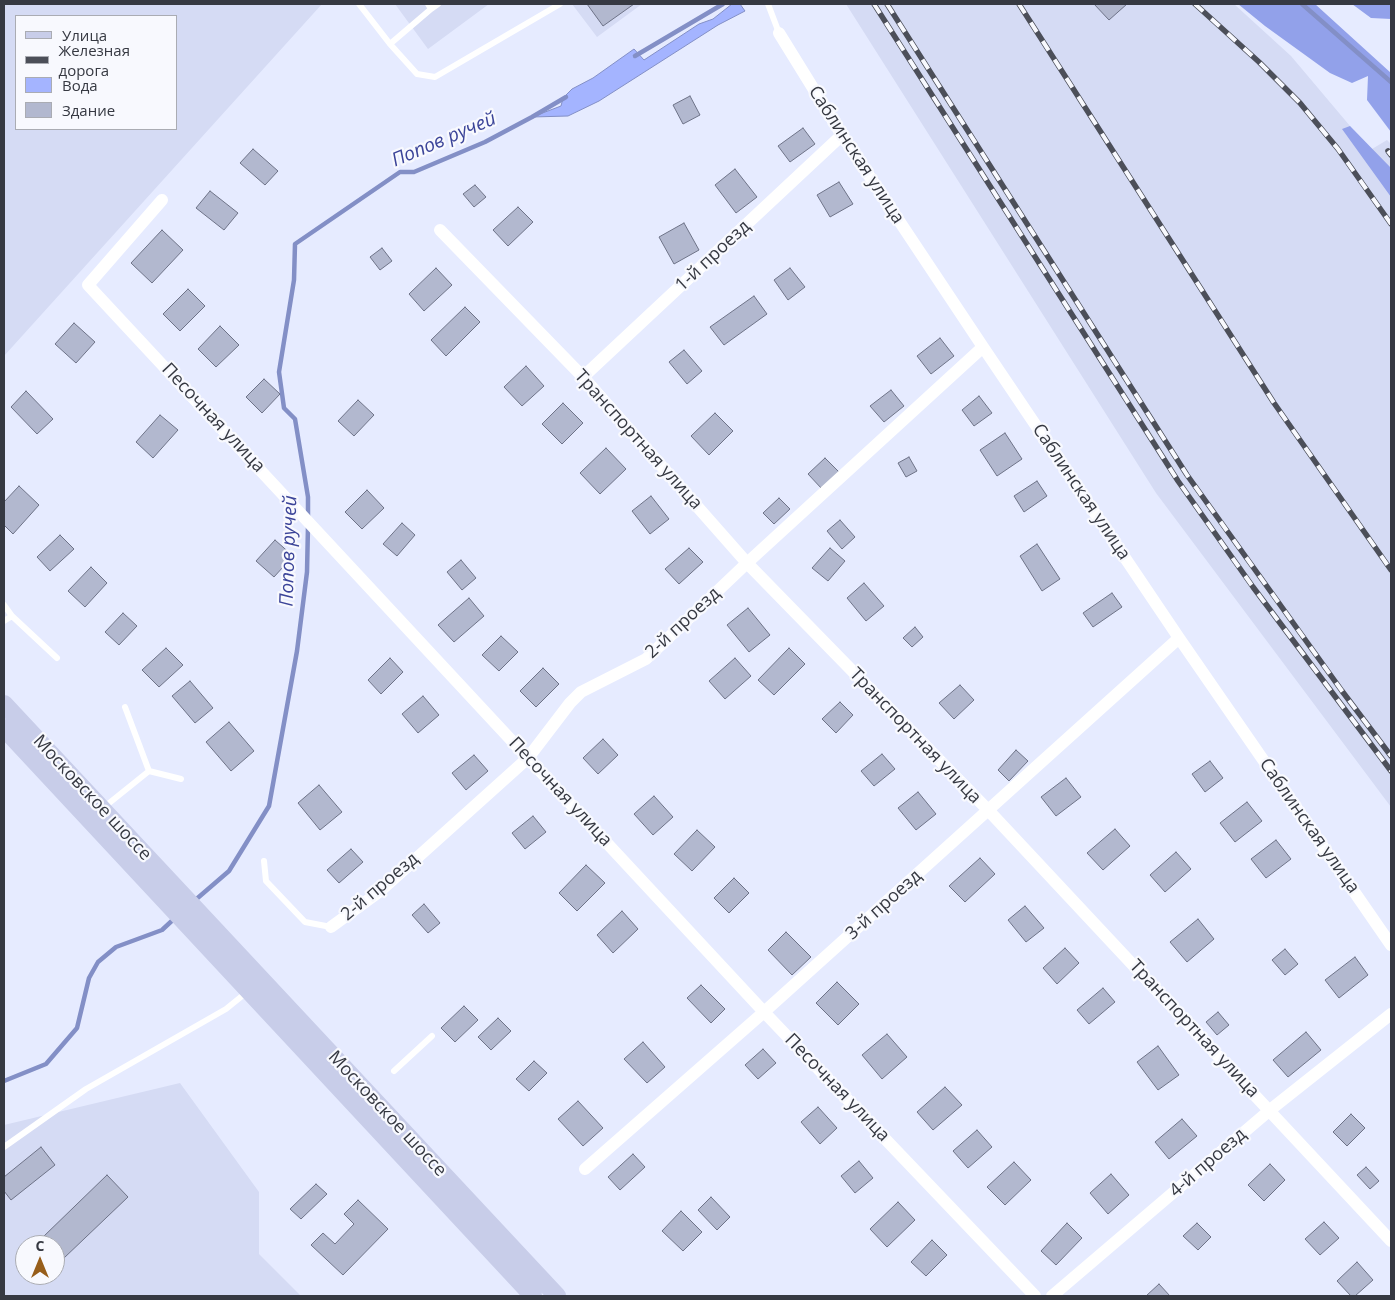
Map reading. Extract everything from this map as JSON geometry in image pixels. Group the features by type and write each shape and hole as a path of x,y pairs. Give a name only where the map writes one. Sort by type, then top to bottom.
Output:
{"main road":[{"name":"Московское шоссе","path":"4,704 102,809 173,897"},
{"name":"Московское шоссе","path":"4,728 173,897"},
{"path":"173,897 210,937"},
{"name":"Московское шоссе","path":"210,937 248,991 533,1296"},
{"name":"Московское шоссе","path":"210,937 556,1296"}],"street":[{"name":"Саблинская улица","path":"779,33 842,135 983,347 1391,945"},
{"name":"1-й проезд","path":"583,377 842,135"},
{"name":"Песочная улица","path":"162,200 88,284 764,1012 1035,1296"},
{"name":"Транспортная улица","path":"440,230 583,377 747,563 989,811 1391,1241"},
{"name":"2-й проезд","path":"331,927 378,892 528,758 581,692 646,659 747,563 983,347"},
{"name":"3-й проезд","path":"585,1169 764,1012 1180,638"},
{"name":"4-й проезд","path":"1052,1296 1270,1110 1391,1014"}],"lane":[{"path":"360,4 390,44 417,74 435,77 560,4"},
{"path":"390,44 429,6 438,4"},
{"path":"768,4 779,33"},
{"path":"4,605 12,616 57,658"},
{"path":"4,621 12,616"},
{"path":"125,707 149,771"},
{"path":"102,809 149,771"},
{"path":"149,771 181,779"},
{"path":"264,861 266,881 305,922 331,927"},
{"path":"4,1147 86,1089 226,1009 248,991"},
{"path":"394,1071 432,1036"}],"shaded area":[{"path":"4,4 322,4 4,356"},
{"path":"395,4 489,4 428,49"},
{"path":"572,4 642,4 597,37"},
{"path":"846,4 1234,4 1291,56 1372,149 1387,140 1391,144 1391,807 1156,493"},
{"path":"1238,4 1315,4 1391,73 1391,132 1367,100 1368,76 1352,83 1330,73"},
{"path":"1352,4 1391,4 1391,19 1371,18"},
{"path":"1350,126 1391,168 1391,197 1342,129"},
{"path":"180,1083 259,1192 259,1254 301,1296 4,1296 4,1125"}],"water":[{"path":"732,4 740,4 745,11 718,25 599,101 568,116 532,117 561,106 563,98 572,89 593,78 634,49 644,60 699,24 713,19"}],"building":[{"path":"587,4 634,4 603,26"},
{"path":"1094,4 1127,4 1109,20"},
{"path":"690,96 700,115 683,124 673,105"},
{"path":"803,128 815,144 790,162 778,146"},
{"path":"253,149 278,171 265,185 240,163"},
{"path":"735,169 757,197 736,213 715,185"},
{"path":"839,182 853,204 830,217 817,195"},
{"path":"475,185 486,197 474,207 463,194"},
{"path":"210,191 238,213 224,230 196,208"},
{"path":"518,207 533,222 508,246 493,230"},
{"path":"684,223 699,250 674,264 659,237"},
{"path":"162,230 183,250 152,283 131,263"},
{"path":"382,248 392,261 380,270 370,257"},
{"path":"436,268 452,285 424,311 409,294"},
{"path":"790,268 805,287 788,300 774,280"},
{"path":"188,289 205,306 180,331 163,314"},
{"path":"754,296 767,314 724,345 710,327"},
{"path":"465,307 480,322 446,356 431,340"},
{"path":"74,323 95,342 76,363 55,344"},
{"path":"220,326 239,345 216,367 198,349"},
{"path":"940,338 954,356 931,374 917,356"},
{"path":"684,350 702,371 687,384 669,362"},
{"path":"526,366 544,386 522,406 504,387"},
{"path":"264,379 280,394 262,413 246,397"},
{"path":"891,390 904,406 884,422 870,406"},
{"path":"26,391 53,419 37,434 11,407"},
{"path":"979,396 992,413 974,426 962,410"},
{"path":"358,400 374,415 354,436 338,421"},
{"path":"563,403 583,423 562,444 542,424"},
{"path":"715,413 733,431 709,455 691,436"},
{"path":"160,415 178,430 153,458 136,442"},
{"path":"1005,433 1022,459 997,476 980,450"},
{"path":"606,448 626,469 600,494 580,473"},
{"path":"909,457 917,471 906,477 898,463"},
{"path":"825,458 840,473 822,489 808,474"},
{"path":"1037,481 1047,496 1024,512 1014,496"},
{"path":"19,486 39,505 13,534 4,525 4,502"},
{"path":"367,490 384,508 362,529 345,512"},
{"path":"651,496 669,519 650,534 632,511"},
{"path":"779,498 790,509 774,524 763,513"},
{"path":"840,520 855,537 842,549 827,531"},
{"path":"402,523 415,535 397,556 383,544"},
{"path":"60,535 74,549 50,571 37,557"},
{"path":"275,540 293,556 274,577 256,561"},
{"path":"1037,544 1060,579 1042,591 1020,556"},
{"path":"689,548 703,562 679,584 665,569"},
{"path":"830,548 845,561 828,581 812,568"},
{"path":"461,560 476,578 462,590 447,572"},
{"path":"91,567 107,583 85,607 68,591"},
{"path":"864,583 884,606 866,621 847,598"},
{"path":"1112,593 1122,607 1093,627 1083,613"},
{"path":"469,598 484,616 454,642 438,625"},
{"path":"748,608 770,635 749,652 727,625"},
{"path":"123,613 137,626 119,645 105,632"},
{"path":"915,627 923,637 912,647 903,638"},
{"path":"501,636 518,652 499,671 482,655"},
{"path":"166,648 183,665 159,687 142,670"},
{"path":"789,648 805,664 774,695 758,680"},
{"path":"390,658 403,672 381,694 368,680"},
{"path":"735,658 751,676 725,699 709,681"},
{"path":"543,668 559,684 536,707 520,691"},
{"path":"190,681 213,708 195,723 172,696"},
{"path":"960,685 974,700 954,719 939,703"},
{"path":"423,696 439,715 418,733 402,714"},
{"path":"840,702 853,715 836,733 822,719"},
{"path":"229,722 254,751 231,771 206,742"},
{"path":"603,739 618,755 598,774 583,758"},
{"path":"1016,750 1028,761 1009,781 998,770"},
{"path":"882,754 895,769 874,786 861,771"},
{"path":"474,755 488,771 466,790 452,773"},
{"path":"1210,761 1223,778 1205,792 1192,774"},
{"path":"1066,778 1081,797 1056,816 1041,797"},
{"path":"319,785 342,812 320,830 298,803"},
{"path":"918,792 936,814 916,830 898,808"},
{"path":"654,796 673,817 653,835 634,814"},
{"path":"1247,802 1262,821 1235,842 1220,823"},
{"path":"533,816 546,832 525,849 512,833"},
{"path":"1115,829 1130,846 1103,870 1087,853"},
{"path":"697,830 715,847 692,871 674,854"},
{"path":"1276,840 1291,859 1266,878 1251,859"},
{"path":"351,849 363,862 339,883 327,870"},
{"path":"1176,852 1191,869 1165,892 1150,875"},
{"path":"980,858 995,874 965,902 949,886"},
{"path":"586,865 605,883 577,911 559,893"},
{"path":"734,878 749,893 729,913 714,898"},
{"path":"424,904 440,923 428,933 412,915"},
{"path":"1025,906 1044,928 1026,942 1008,920"},
{"path":"622,911 638,929 613,953 597,935"},
{"path":"1198,919 1214,939 1187,962 1170,942"},
{"path":"786,932 811,957 792,975 768,950"},
{"path":"1065,948 1079,963 1057,984 1043,968"},
{"path":"1285,949 1298,964 1285,975 1272,960"},
{"path":"1355,957 1368,975 1339,998 1325,980"},
{"path":"837,982 859,1004 838,1025 816,1003"},
{"path":"701,985 725,1009 711,1023 687,998"},
{"path":"1103,988 1115,1002 1089,1024 1077,1010"},
{"path":"464,1006 478,1020 455,1042 441,1028"},
{"path":"1218,1012 1229,1025 1217,1035 1206,1022"},
{"path":"498,1018 511,1031 491,1050 478,1037"},
{"path":"1306,1032 1321,1050 1288,1077 1273,1060"},
{"path":"887,1034 907,1057 882,1079 862,1055"},
{"path":"643,1042 665,1067 647,1083 624,1059"},
{"path":"1158,1046 1179,1075 1158,1090 1137,1062"},
{"path":"763,1049 776,1063 758,1079 745,1065"},
{"path":"534,1061 547,1073 529,1091 516,1079"},
{"path":"945,1087 962,1105 933,1130 917,1112"},
{"path":"578,1101 603,1128 583,1146 558,1119"},
{"path":"818,1107 837,1128 820,1144 801,1122"},
{"path":"1351,1114 1365,1128 1347,1146 1333,1132"},
{"path":"1182,1119 1197,1136 1169,1159 1155,1142"},
{"path":"977,1130 992,1147 968,1168 953,1151"},
{"path":"41,1147 55,1165 11,1200 4,1191 4,1177"},
{"path":"633,1154 645,1167 620,1190 608,1177"},
{"path":"859,1161 873,1178 855,1193 841,1176"},
{"path":"1014,1162 1031,1180 1005,1205 987,1187"},
{"path":"1270,1164 1285,1180 1264,1201 1248,1185"},
{"path":"1366,1167 1379,1181 1370,1189 1357,1175"},
{"path":"1111,1174 1129,1195 1108,1214 1090,1193"},
{"path":"107,1175 128,1197 65,1257 65,1235 45,1235"},
{"path":"316,1184 327,1194 301,1219 290,1209"},
{"path":"711,1197 730,1217 717,1230 698,1210"},
{"path":"358,1200 388,1229 343,1275 311,1245 323,1233 335,1244 354,1224 344,1214"},
{"path":"898,1202 915,1220 887,1247 870,1229"},
{"path":"681,1211 702,1232 683,1251 662,1231"},
{"path":"1324,1222 1339,1238 1320,1255 1305,1239"},
{"path":"1067,1223 1082,1238 1056,1265 1041,1251"},
{"path":"1197,1223 1211,1237 1198,1250 1183,1236"},
{"path":"932,1240 947,1255 926,1276 911,1262"},
{"path":"1357,1262 1373,1280 1355,1296 1351,1296 1337,1281"},
{"path":"1159,1284 1170,1296 1146,1296"}],"waterway":[{"name":"Попов ручей","path":"635,56 723,4"},
{"path":"1302,4 1391,82"},
{"name":"Попов ручей","path":"308,518 308,497 295,419 284,408 279,372 294,280 295,244 400,172 414,172 485,142 566,97"},
{"name":"Попов ручей","path":"193,902 229,871 269,806 297,651 307,572 308,526"},
{"name":"Попов ручей","path":"4,1081 46,1064 77,1028 89,978 98,962 116,947 162,930 176,917"}],"railway":[{"path":"874,4 1178,481 1253,587 1391,771"},
{"path":"887,4 1187,475 1391,756"},
{"path":"1019,4 1274,403 1391,570"},
{"path":"1195,4 1259,62 1300,103 1338,149 1391,224"},
{"path":"1388,151 1391,155"}]}
